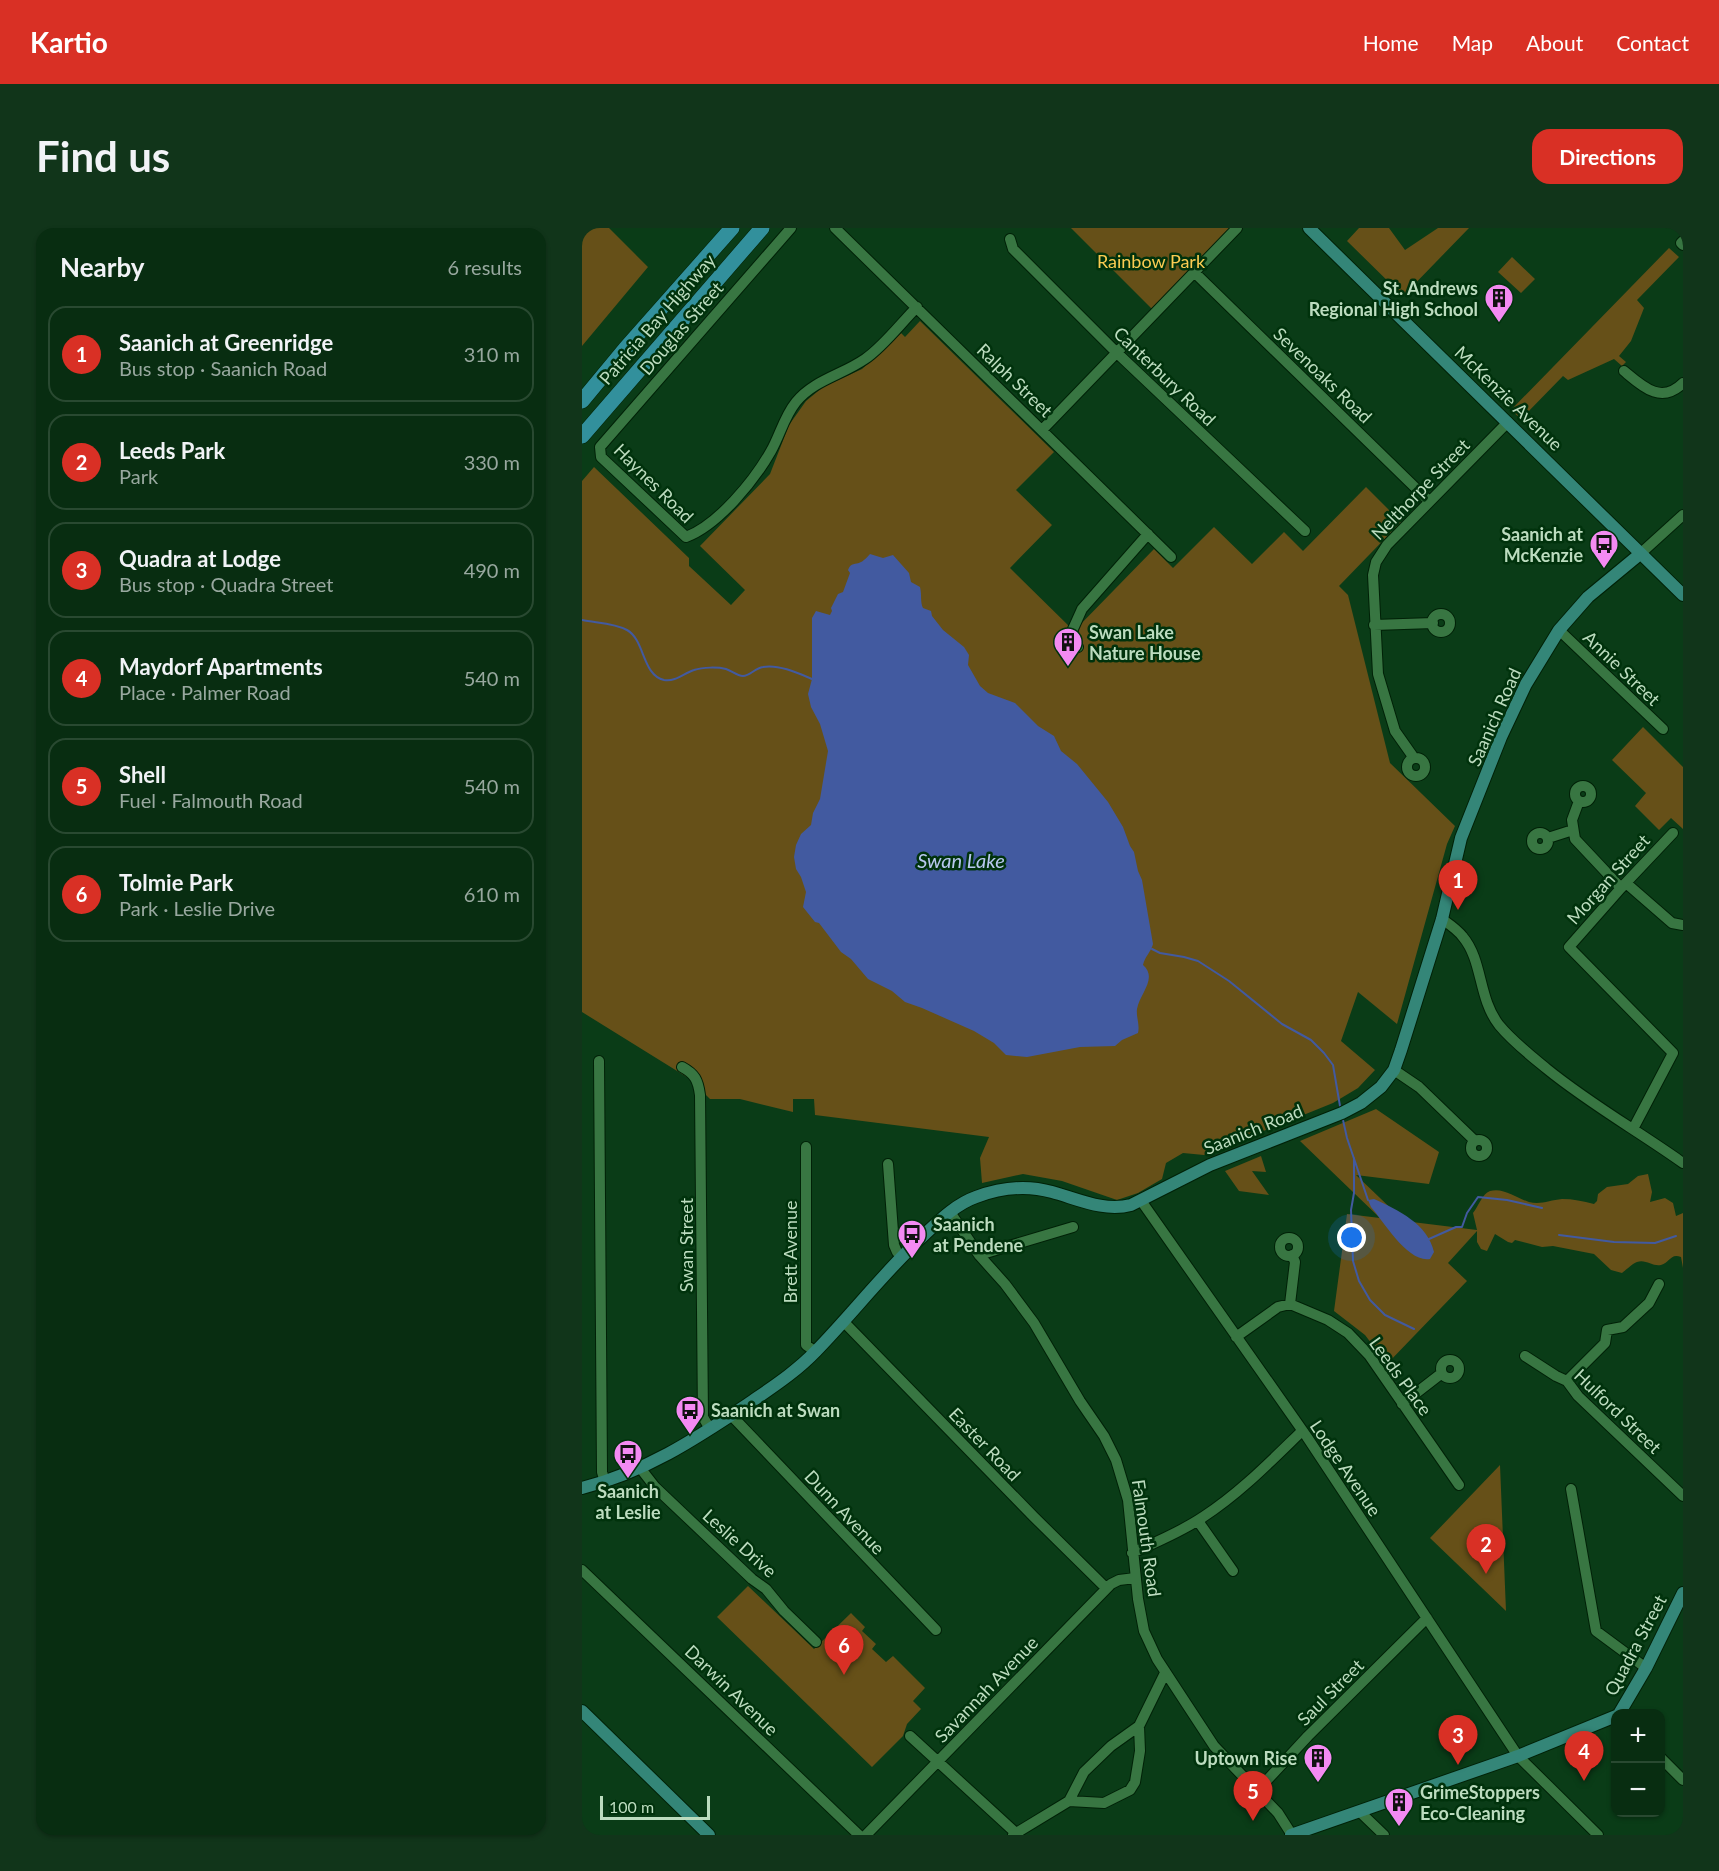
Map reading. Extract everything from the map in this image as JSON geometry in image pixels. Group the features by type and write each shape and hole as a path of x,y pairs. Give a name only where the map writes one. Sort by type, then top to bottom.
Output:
{"highway":[{"path":"625,349 660,302 723,228"},
{"name":"Patricia Bay Highway","path":"582,401 732,228"},
{"name":"Patricia Bay Highway","path":"582,436 762,228"},
{"path":"697,303 720,286 771,228"}],"main road":[{"name":"McKenzie Avenue","path":"1309,228 1683,595"},
{"name":"Saanich Road","path":"582,1488 641,1469 731,1415 795,1370 816,1352 902,1257 950,1212 974,1197 1019,1187 1050,1191 1104,1207 1121,1208 1142,1202 1210,1165 1342,1113 1373,1095 1394,1070 1442,919 1461,838 1501,737 1526,684 1559,630 1588,597 1640,554"},
{"name":"Quadra Street","path":"1621,1709 1646,1668 1683,1593"},
{"path":"582,1711 709,1835"},
{"name":"Quadra Street","path":"1291,1835 1518,1756 1611,1718"}],"street":[{"name":"Douglas Street","path":"599,452 600,447 791,228"},
{"name":"Ralph Street","path":"835,228 1171,557"},
{"path":"1042,430 1238,228"},
{"name":"Canterbury Road","path":"1010,239 1013,249 1116,352 1305,531"},
{"name":"Sevenoaks Road","path":"1194,272 1429,501"},
{"name":"Haynes Road","path":"599,452 601,457 686,537 698,533 745,488 773,449 785,418 798,399 812,387 867,358 917,307"},
{"path":"1624,371 1647,390 1654,392 1671,391 1683,383"},
{"name":"Nelthorpe Street","path":"1414,758 1395,730 1378,674 1373,575 1376,562 1387,545 1508,422"},
{"name":"Saanich Road","path":"1640,554 1683,514"},
{"path":"1078,647 1072,643 1071,638 1077,617 1148,534"},
{"path":"1374,625 1432,623"},
{"name":"Annie Street","path":"1559,630 1663,729"},
{"path":"1579,801 1572,820 1575,839 1582,849 1672,923 1683,925"},
{"path":"1548,838 1573,830"},
{"name":"Morgan Street","path":"1672,833 1569,947 1678,1052"},
{"path":"1442,919 1463,937 1472,951 1485,1002 1491,1014 1518,1046 1581,1096 1683,1163"},
{"path":"1633,1129 1678,1052"},
{"path":"599,1061 602,1472 605,1482"},
{"name":"Swan Street","path":"682,1067 693,1074 697,1080 700,1095 704,1417 710,1428"},
{"path":"1394,1070 1419,1087 1474,1140"},
{"name":"Brett Avenue","path":"806,1147 806,1344 816,1352"},
{"path":"888,1164 894,1245 902,1257"},
{"name":"Lodge Avenue","path":"1142,1202 1302,1431 1518,1756 1598,1835"},
{"name":"Falmouth Road","path":"950,1212 979,1255 1005,1284 1034,1323 1080,1401 1104,1436 1123,1478 1128,1500 1135,1578 1144,1631 1150,1646 1165,1673 1220,1754 1278,1813 1291,1835"},
{"path":"979,1255 1073,1227"},
{"path":"1236,1337 1278,1307 1290,1304 1295,1262 1292,1255"},
{"path":"1567,1381 1605,1343 1607,1330 1623,1327 1649,1303 1659,1284"},
{"name":"Leeds Place","path":"1290,1304 1328,1320 1348,1333 1369,1355 1459,1485"},
{"name":"Easter Road","path":"843,1321 1106,1588"},
{"name":"Hulford Street","path":"1525,1356 1567,1381 1578,1396 1683,1496"},
{"path":"1402,1404 1442,1373"},
{"name":"Dunn Avenue","path":"731,1415 936,1630"},
{"path":"1132,1553 1198,1521 1257,1475 1302,1431"},
{"name":"Leslie Drive","path":"641,1469 663,1495 766,1590 783,1611 816,1642"},
{"path":"1570,1489 1596,1631 1646,1668"},
{"path":"1198,1521 1233,1571"},
{"name":"Darwin Avenue","path":"582,1569 859,1835"},
{"name":"Savannah Avenue","path":"866,1835 1106,1588 1115,1581 1135,1578"},
{"name":"Saul Street","path":"1257,1791 1308,1736 1427,1618"},
{"path":"910,1736 1016,1834 1069,1801 1084,1772 1111,1746 1139,1726 1165,1673"},
{"path":"1069,1801 1104,1803 1130,1790 1135,1782 1140,1751 1139,1726"},
{"path":"1665,1762 1683,1780"},
{"path":"1359,1811 1384,1835"}],"green space":[{"path":"582,228 609,228 648,267 582,346"},
{"name":"Rainbow Park","path":"1071,228 1230,228 1152,309"},
{"path":"1359,228 1389,228 1405,250 1438,228 1469,228 1403,296 1347,241"},
{"path":"1669,248 1679,257 1637,300 1644,308 1631,341 1619,356 1626,362 1622,366 1614,359 1568,380 1563,376 1521,419 1511,410"},
{"path":"1512,257 1535,279 1521,293 1498,272"},
{"path":"920,321 1054,452 1016,490 1052,525 1010,568 1074,631 1154,549 1173,568 1214,527 1252,564 1284,532 1303,551 1366,487 1401,522 1339,586 1348,595 1390,763 1455,826 1447,844 1397,1024 1358,992 1341,1041 1375,1070 1358,1088 1333,1103 1204,1155 1183,1153 1166,1163 1162,1179 1138,1193 1117,1200 1062,1181 1023,1174 982,1183 980,1158 989,1137 815,1115 814,1099 793,1099 793,1112 740,1099 710,1099 690,1079 582,1012 582,481 594,467 689,558 689,566 731,605 745,590 700,546 770,474 789,425 806,401 823,387 862,369 901,333 905,337"},
{"path":"1643,727 1683,767 1683,829 1671,818 1659,830 1635,806 1646,793 1612,760"},
{"path":"1376,1109 1439,1152 1429,1184 1356,1175 1404,1221 1477,1230 1473,1213 1482,1198 1490,1191 1505,1192 1533,1203 1562,1199 1594,1204 1598,1194 1607,1187 1628,1184 1638,1176 1648,1174 1652,1192 1650,1202 1665,1198 1673,1203 1676,1216 1683,1213 1683,1268 1681,1257 1674,1256 1661,1265 1637,1262 1622,1273 1611,1270 1594,1254 1553,1246 1542,1247 1515,1240 1512,1243 1495,1234 1487,1251 1481,1249 1477,1242 1477,1231 1448,1263 1467,1281 1387,1364 1365,1335 1334,1311 1347,1214 1380,1218 1300,1141"},
{"path":"1261,1156 1266,1172 1252,1171 1269,1195 1239,1191 1225,1171"},
{"path":"1500,1465 1506,1611 1430,1538"},
{"path":"748,1586 814,1649 851,1613 865,1627 862,1631 876,1644 872,1649 886,1662 893,1656 925,1688 913,1701 921,1709 907,1724 903,1736 872,1767 717,1617"}],"water":[{"name":"Swan Lake","path":"870,554 883,558 893,555 909,573 911,582 920,587 923,608 931,611 932,616 943,630 964,647 969,655 968,665 980,686 988,693 1015,703 1038,726 1054,736 1061,751 1077,764 1108,802 1123,827 1134,852 1142,880 1153,944 1143,965 1149,975 1137,1009 1138,1033 1115,1046 1080,1047 1027,1057 1006,1055 994,1043 974,1031 905,1002 892,991 868,979 851,959 841,952 819,923 815,922 803,907 806,892 796,869 794,857 796,845 801,834 811,825 813,813 820,799 828,751 808,694 812,679 812,618 816,611 830,615 838,594 843,592 850,573 849,567"},
{"path":"1374,1199 1402,1213 1419,1226 1431,1242 1434,1252 1430,1259 1422,1259 1413,1255 1397,1240 1371,1207 1368,1200"}],"waterway":[{"path":"582,620 627,630 637,641 651,671 664,680 672,680 702,668 723,668 743,676 769,666 812,679"},
{"path":"1152,949 1160,953 1198,961 1229,981 1282,1024 1311,1040 1333,1065 1340,1106"},
{"path":"1343,1120 1368,1200"},
{"path":"1354,1158 1354,1193 1351,1210 1353,1261 1359,1281 1370,1300 1385,1315 1414,1329"},
{"path":"1429,1239 1456,1227 1462,1227 1467,1213 1478,1197 1507,1200 1542,1208"},
{"path":"1559,1235 1614,1242 1655,1243 1676,1236"}],"place":[{"name":"St. Andrews Regional High School","path":"1499,324"},
{"name":"Saanich at McKenzie","path":"1604,570"},
{"name":"Swan Lake Nature House","path":"1068,668"},
{"name":"Saanich at Greenridge","path":"1458,910"},
{"name":"Saanich at Pendene","path":"912,1260"},
{"name":"Saanich at Swan","path":"690,1436"},
{"name":"Saanich at Leslie","path":"628,1480"},
{"name":"Leeds Park","path":"1486,1574"},
{"name":"Tolmie Park","path":"844,1675"},
{"name":"Quadra at Lodge","path":"1458,1765"},
{"name":"Maydorf Apartments","path":"1584,1781"},
{"name":"Uptown Rise","path":"1318,1784"},
{"name":"Shell","path":"1253,1821"},
{"name":"GrimeStoppers Eco-Cleaning","path":"1399,1828"}]}
